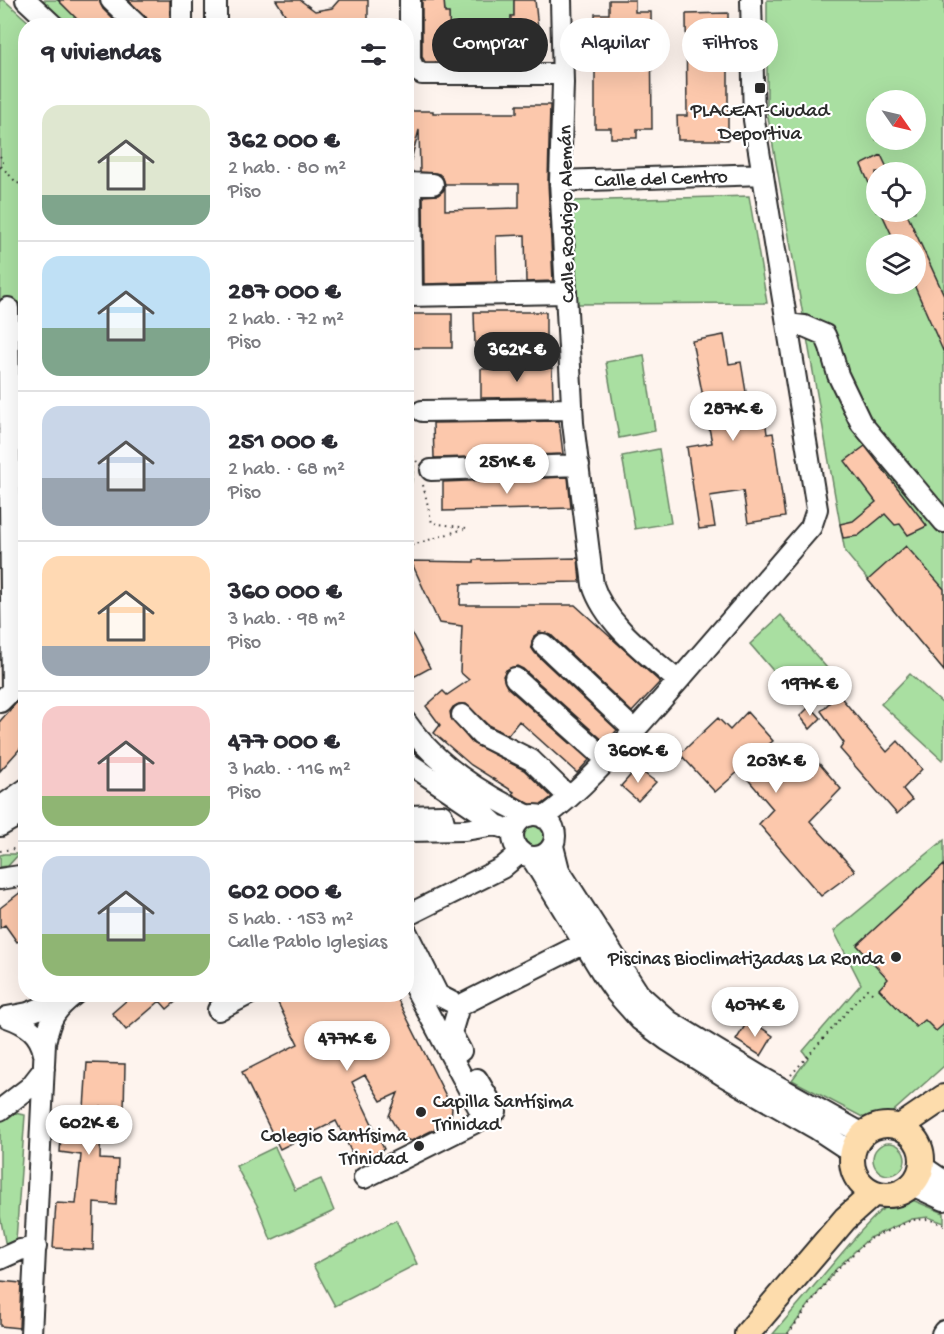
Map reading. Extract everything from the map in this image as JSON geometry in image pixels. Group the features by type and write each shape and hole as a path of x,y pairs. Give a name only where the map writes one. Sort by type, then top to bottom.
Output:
{"main road":[{"path":"900,1127 944,1098"},
{"path":"857,1154 867,1189 874,1193 894,1194 904,1191 918,1165 944,1098"},
{"path":"845,1220 857,1154 880,1125 900,1127 908,1131 918,1165"},
{"path":"747,1334 845,1220 874,1193"}],"street":[{"path":"27,0 46,18"},
{"path":"111,0 130,18"},
{"path":"182,0 182,18"},
{"path":"216,0 216,18"},
{"path":"410,0 410,18"},
{"name":"Calle Rodrigo Alemán","path":"561,0 560,181 572,409 593,585 597,598 626,636 678,681"},
{"path":"414,912 526,855 546,853 545,827 565,801 607,760 678,681 811,527 817,509 754,120 752,0"},
{"path":"414,67 417,72 422,74 562,74"},
{"name":"Calle del Centro","path":"560,181 763,174"},
{"path":"414,183 433,184"},
{"path":"414,296 566,293"},
{"path":"0,702 12,690 11,309"},
{"path":"787,324 804,326 825,335 838,375 861,423 944,522"},
{"path":"422,411 572,409"},
{"path":"424,472 579,465"},
{"path":"543,644 634,730"},
{"path":"515,678 607,760"},
{"path":"462,715 481,735 531,760 565,801"},
{"path":"414,733 449,770 545,827 559,870 639,994 669,1021 780,1088 857,1154"},
{"path":"414,767 505,827 513,841 526,855 616,993 640,1020 724,1077 857,1154"},
{"path":"0,807 18,795"},
{"path":"414,816 442,815 446,830"},
{"path":"0,826 18,816"},
{"path":"414,831 465,830 505,827 518,823 545,827"},
{"path":"0,879 18,876"},
{"path":"364,1178 496,1111 451,1033 459,1006 584,943"},
{"path":"414,947 438,995 459,1006"},
{"path":"414,986 484,1118"},
{"path":"4,1018 54,1002"},
{"path":"31,1334 44,1062 58,1008 65,1002"},
{"path":"4,1018 53,1024 73,1002"},
{"path":"218,1010 234,1002"},
{"path":"31,1011 43,1014 53,1024"},
{"path":"4,1018 21,1022 31,1028 39,1038 44,1062 30,1088 8,1104"},
{"path":"8,1104 41,1107"},
{"path":"918,1165 944,1181"},
{"path":"918,1165 944,1200"},
{"path":"0,1259 20,1250 36,1253"}],"path":[{"path":"0,156 3,162 1,167 18,183"},
{"path":"414,458 424,472 432,524 467,528 414,545"},
{"path":"0,850 18,848"},
{"path":"780,1088 867,989 873,994"},
{"path":"788,1334 836,1270 869,1239 913,1220 928,1219 944,1224"}],"green space":[{"path":"0,0 4,0 24,18 18,18 18,303 0,299"},
{"path":"36,0 58,0 77,18 56,18"},
{"path":"444,0 514,0 514,16 511,18 449,18 449,14 445,13"},
{"path":"767,0 944,0 944,671 845,552 767,112 767,72 778,72 778,18 767,18"},
{"path":"749,196 767,303 576,304 572,201"},
{"path":"644,355 655,431 619,438 606,362"},
{"path":"659,449 671,523 635,529 622,456"},
{"path":"781,615 833,675 802,704 750,644"},
{"path":"910,674 944,705 944,758 942,760 881,704"},
{"path":"535,824 543,828 547,836 543,844 535,848 527,844 523,836 527,828"},
{"name":"Piscinas Bioclimatizadas La Ronda","path":"944,840 944,1066 888,1116 868,1120 792,1080 808,1058 803,1051 861,984 834,931"},
{"path":"18,854 8,866 0,867 0,855"},
{"path":"14,1113 25,1115 16,1240 6,1247 0,1216 0,1121"},
{"path":"889,1143 900,1148 905,1159 900,1170 889,1175 878,1170 873,1159 878,1148"},
{"path":"275,1147 295,1190 321,1179 334,1211 271,1240 258,1207 236,1166"},
{"path":"910,1199 944,1213 944,1223 928,1217 912,1219 869,1238 836,1269 787,1334 773,1334 880,1211 899,1200"},
{"path":"396,1220 417,1264 335,1306 313,1265"}],"building":[{"path":"58,0 99,0 103,9 112,18 76,18"},
{"path":"128,0 170,0 170,18 146,17"},
{"path":"276,0 300,0 315,11 332,8 339,0 368,0 368,18 288,18"},
{"path":"422,0 444,0 445,13 449,13 449,18 432,18 432,62 425,62 422,57"},
{"path":"514,0 535,0 537,18 511,18 514,16"},
{"path":"609,0 635,0 635,12 651,12 651,18 595,18 595,14 609,14"},
{"path":"728,13 728,18 686,18 686,14"},
{"path":"595,72 652,72 652,129 637,129 637,138 611,138 611,128 595,128"},
{"path":"687,72 728,72 728,140 678,140 677,116 687,116"},
{"path":"517,105 550,105 548,182 553,281 526,282 525,235 496,236 497,282 424,284 423,196 438,195 443,191 445,185 445,210 519,208 519,184 445,184 439,174 420,172 419,130 414,149 414,111 517,113"},
{"path":"881,155 884,162 867,162"},
{"path":"866,162 866,176 861,165"},
{"path":"886,222 911,222 916,234 891,234"},
{"path":"926,256 944,295 944,353 918,294 926,294"},
{"path":"474,312 546,312 546,345 475,345"},
{"path":"414,314 452,314 452,348 414,348"},
{"path":"724,335 729,364 741,362 748,404 763,402 767,434 773,433 785,517 748,523 743,491 710,496 715,527 699,529 687,447 712,443 692,341"},
{"path":"552,368 553,397 481,398 481,369"},
{"path":"559,421 563,454 434,458 433,423"},
{"path":"865,446 927,526 908,535 900,524 895,525 885,514 858,536 843,538 840,524 853,521 876,502 845,461"},
{"path":"568,477 571,508 443,511 443,482"},
{"path":"906,546 944,589 944,671 868,580"},
{"path":"578,558 580,582 461,584 460,605 575,605 660,682 632,712 551,635 540,632 534,636 531,647 535,653 617,730 606,743 523,669 517,666 506,670 503,676 507,687 589,760 577,773 519,721 508,735 488,725 466,704 453,707 450,712 451,718 472,743 524,770 552,797 537,808 512,794 514,792 471,765 434,733 440,725 426,706 443,691 447,695 469,680 460,672 462,626 439,623 414,568 414,561 474,562 474,560"},
{"path":"414,637 430,668 414,677"},
{"path":"838,694 887,752 898,741 922,769 903,789 912,800 897,814 840,749 844,743 821,711"},
{"path":"18,701 18,751 0,771 0,721"},
{"path":"810,706 821,718 810,729 800,716"},
{"path":"747,712 773,741 764,748 783,771 805,747 841,789 810,821 855,871 821,896 759,824 773,809 740,770 715,792 680,754 718,718 730,730"},
{"path":"637,768 656,782 638,801 621,786"},
{"path":"944,865 944,1024 936,1031 925,1020 916,1027 879,989 888,979 857,945"},
{"path":"18,894 17,942 5,925 0,928 0,908"},
{"path":"125,1002 159,1002 126,1030 112,1013"},
{"path":"161,1002 175,1002 167,1009"},
{"path":"277,1002 399,1002 452,1108 451,1118 445,1124 411,1141 402,1138 389,1116 398,1093 381,1101 365,1075 352,1082 384,1149 357,1163 336,1121 280,1149 242,1072 298,1044"},
{"path":"749,1019 773,1036 761,1056 736,1040"},
{"path":"87,1063 125,1064 124,1110 101,1107 100,1159 118,1160 116,1205 94,1203 93,1250 53,1248 56,1203 76,1204 81,1155 60,1152 63,1108 84,1108"},
{"path":"0,1281 21,1283 19,1328 0,1326"}],"place":[{"name":"PLACEAT-Ciudad Deportiva","path":"760,88"},
{"name":"Piscinas Bioclimatizadas La Ronda","path":"896,957"},
{"name":"Capilla Santísima Trinidad","path":"421,1112"},
{"name":"Colegio Santísima Trinidad","path":"419,1146"}]}
